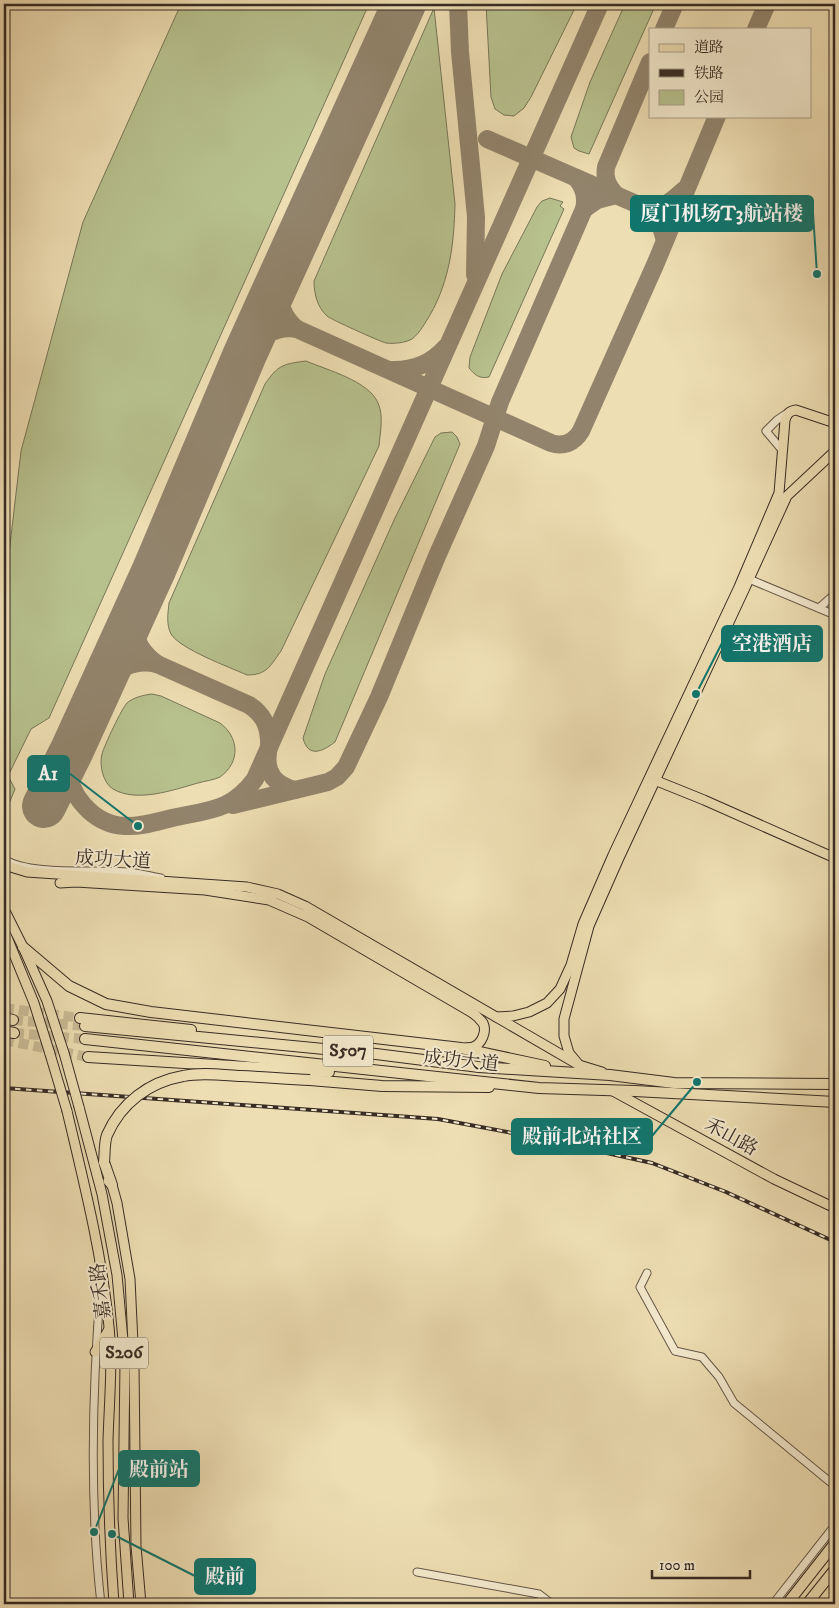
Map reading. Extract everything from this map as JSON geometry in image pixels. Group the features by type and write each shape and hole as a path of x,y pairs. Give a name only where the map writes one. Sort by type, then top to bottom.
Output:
{"highway":[{"name":"成功大道","path":"23,947 69,986 106,1004 152,1012 461,1048 610,1075 674,1083 835,1084"},
{"name":"成功大道","path":"83,1022 479,1067 580,1069"},
{"name":"成功大道","path":"84,1039 540,1088 635,1091 835,1103"},
{"name":"S507","path":"88,1057 492,1082"},
{"path":"112,1185 99,1163 107,1137 121,1111 148,1088 184,1075 208,1074 382,1086 540,1088"},
{"path":"788,1604 835,1543"},
{"path":"807,1604 835,1569"}],"main road":[{"path":"580,1069 569,1053 564,1036 564,1019 589,926 779,493 785,420 789,412 796,410 835,423"},
{"path":"496,1017 513,1016 529,1012 547,1003 560,989 571,965 583,924 749,579 786,496 835,451"},
{"path":"653,779 835,858"},
{"name":"成功大道","path":"4,865 36,873 194,882 247,887 278,894 305,906 540,1042 580,1069"},
{"name":"成功大道","path":"60,883 205,890 269,900 308,917 472,1012 484,1026 484,1034 481,1041 474,1047 461,1048"},
{"name":"嘉禾路","path":"4,909 47,1002 79,1107 99,1163 102,1194 117,1275 125,1362 123,1518 129,1604"},
{"name":"嘉禾路","path":"4,930 34,1003 67,1111 90,1205 102,1271 109,1328 109,1512 114,1604"},
{"name":"禾山路","path":"613,1091 777,1180 835,1208"},
{"path":"112,1185 117,1203 130,1284 134,1365 136,1546 141,1604"},
{"path":"119,1301 130,1284"},
{"path":"95,1352 109,1328"}],"street":[{"path":"782,450 766,431 789,412"},
{"path":"749,579 835,615"},
{"path":"820,608 835,594"},
{"path":"4,859 10,863 33,868 126,872 194,882"},
{"path":"100,1604 93,1511 95,1352 102,1271"},
{"path":"647,1273 640,1287 675,1351 702,1357 718,1377 734,1403 835,1486"},
{"path":"773,1604 835,1525"},
{"path":"417,1572 539,1594 552,1604"},
{"path":"829,1604 835,1596"}],"green space":[{"path":"181,4 369,4 49,718 31,729 8,776 15,789 4,816 4,596 21,451 83,222"},
{"path":"486,4 577,4 531,97 524,108 514,116 504,115 495,109 491,97"},
{"path":"625,4 656,4 589,154 574,148 571,137 590,82"},
{"path":"434,8 455,204 450,261 437,302 415,337 399,343 386,343 327,316 317,300 314,281"},
{"path":"550,198 563,202 560,206 564,209 489,377 480,377 469,368 470,357 502,274 537,207 542,201"},
{"path":"306,361 357,382 373,395 381,413 379,446 281,651 267,669 254,675 247,675 206,657 176,640 168,626 169,603 265,384 278,369 292,363"},
{"path":"452,432 460,444 335,742 320,750 312,751 305,744 303,738 325,674 395,518 435,437 441,433"},
{"path":"152,694 161,696 220,723 226,729 234,742 235,750 232,764 227,771 215,779 155,794 133,795 123,793 113,789 107,783 101,763 102,754 121,712 130,701"}],"taxiway":[{"path":"458,4 460,52 476,217 475,275"},
{"path":"154,570 138,608 135,631 138,642 145,653 157,664 142,663 129,665 118,671 108,680 87,716 71,751 68,764 72,786 84,806 102,820 124,826 148,824 218,808 246,790 255,779 600,4"},
{"path":"664,28 675,4"},
{"path":"756,28 767,4"},
{"path":"584,209 597,200 616,195 607,182 606,167 649,64"},
{"path":"297,329 551,443 564,444 572,441 581,431 655,265 716,118"},
{"path":"487,139 648,209"},
{"path":"233,805 328,782 337,777 346,767 379,697 437,556 486,446 500,402 584,209 584,192 576,178"},
{"path":"665,240 660,224 648,209 663,206 684,190"},
{"path":"245,354 261,338 274,331 289,328 297,329 284,313 278,294 278,280"},
{"path":"390,370 420,366 433,359 445,348"},
{"path":"157,664 249,705 263,718 269,735 269,748"},
{"path":"268,753 268,767 273,778 282,785 295,790"}],"runway":[{"path":"44,806 72,750 154,570 245,354 404,4"}],"tunnel":[{"path":"4,1008 80,1018"},
{"path":"13,1020 85,1026"},
{"path":"14,1033 85,1039"},
{"path":"4,1040 88,1057"}],"railway":[{"path":"4,1088 438,1119 539,1138 652,1163 726,1192 835,1242"}],"place":[{"name":"厦门机场T3航站楼","path":"817,274"},
{"name":"空港酒店","path":"696,694"},
{"name":"A1","path":"138,826"},
{"name":"殿前北站社区","path":"697,1082"},
{"name":"殿前站","path":"94,1532"},
{"name":"殿前","path":"112,1534"}]}
